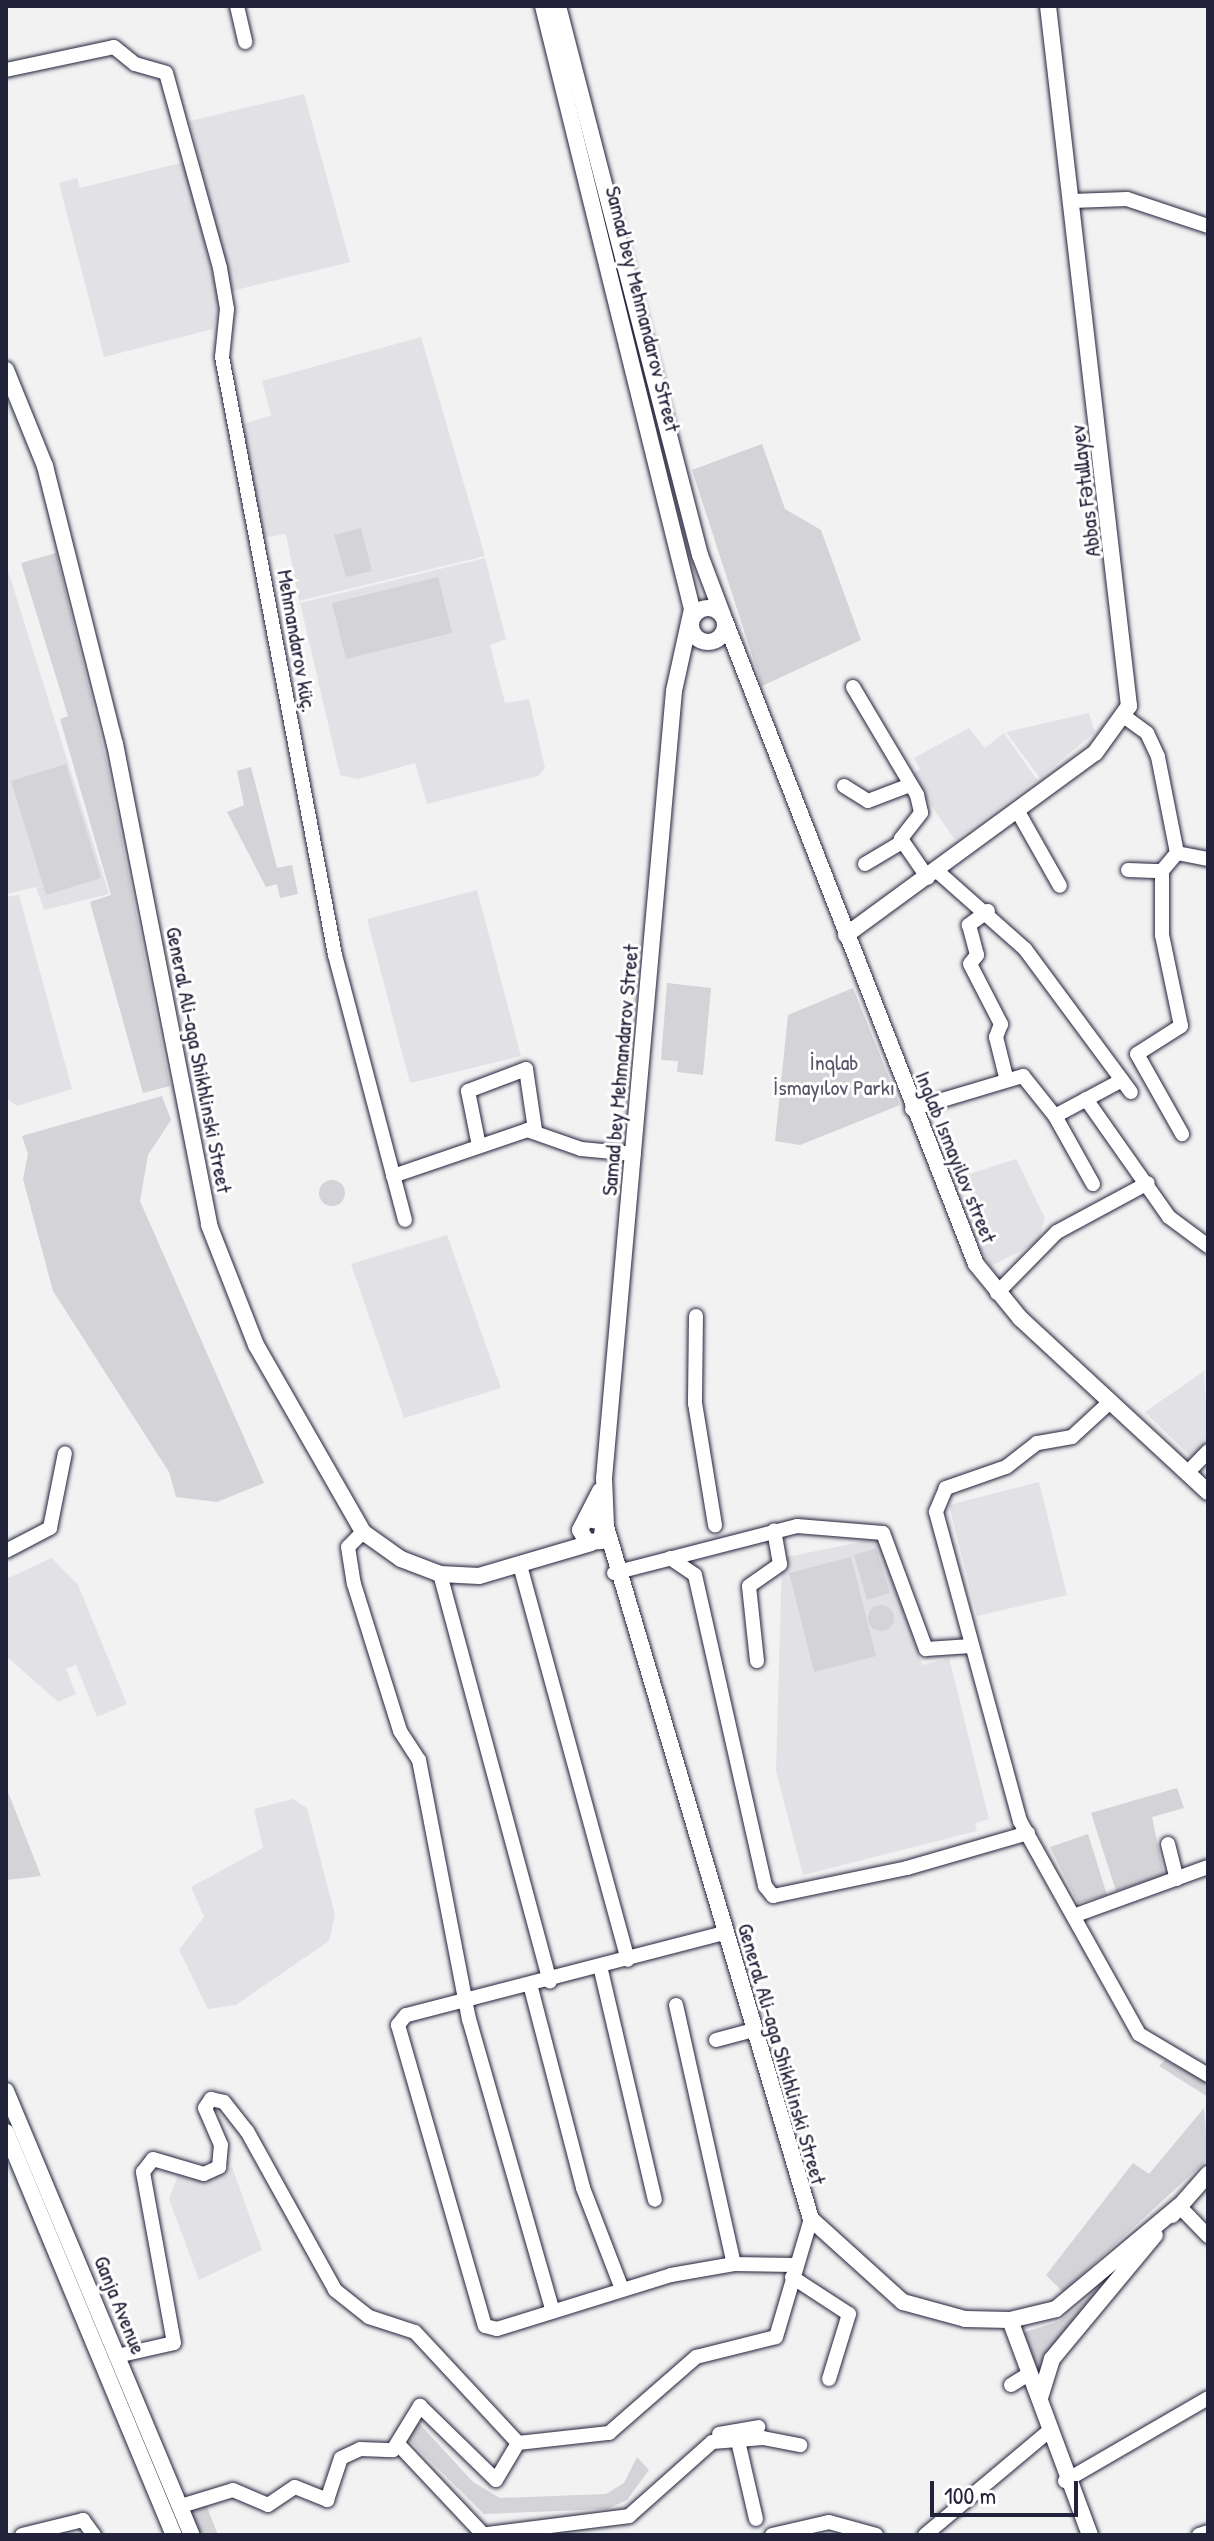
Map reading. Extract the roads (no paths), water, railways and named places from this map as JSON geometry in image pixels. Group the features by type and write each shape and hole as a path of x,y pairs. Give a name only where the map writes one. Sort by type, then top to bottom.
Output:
{"main road":[{"name":"Samad bey Mehmandarov Street","path":"543,6 685,564 692,624 678,667 604,1478"},
{"name":"Samad bey Mehmandarov Street","path":"558,6 692,526 746,672"},
{"name":"Abbas Fətullayev","path":"1048,6 1130,675 1125,717"},
{"name":"General Ali-aga Shikhlinski Street","path":"6,370 45,466 111,729 215,1248 256,1345 363,1532 401,1559 440,1574 521,1569 592,1544"},
{"path":"678,667 710,642 724,618 704,609 692,624 695,635 710,642 746,672"},
{"name":"Inglab Ismayilov street","path":"746,672 968,1248 997,1293 1208,1492"},
{"path":"846,935 1095,753 1125,717"},
{"path":"557,1556 584,1522 604,1478"},
{"path":"604,1478 613,1571"},
{"path":"584,1522 607,1528"},
{"path":"584,1522 592,1544 613,1571"},
{"path":"592,1544 607,1528"},
{"name":"General Ali-aga Shikhlinski Street","path":"613,1571 811,2219 903,2302 946,2316 1010,2320 1056,2309 1179,2206"},
{"name":"Ganja Avenue","path":"6,2091 174,2535"},
{"name":"Ganja Avenue","path":"6,2132 51,2215 117,2356 192,2535"},
{"path":"1040,2398 1052,2359 1208,2174"},
{"path":"1010,2320 1040,2398 1065,2481 1090,2535"}],"street":[{"path":"237,6 245,42"},
{"name":"Mehmandarov küç.","path":"6,70 114,47 135,64 163,68 220,268 227,309 222,357 277,660 335,955 405,1220"},
{"path":"1072,201 1127,199 1208,226"},
{"path":"853,687 910,785 921,813 902,842 865,864"},
{"path":"1125,717 1147,733 1158,757 1177,853"},
{"path":"844,786 868,801 910,785"},
{"path":"1017,810 1060,886"},
{"path":"902,842 932,874 988,911 1025,949 1126,1086 1086,1099 1055,1116"},
{"path":"1177,853 1208,859"},
{"path":"1177,853 1162,871 1162,935 1181,1026 1137,1054 1182,1134"},
{"path":"1128,870 1162,871"},
{"path":"988,911 969,925 977,955 970,964 1001,1024 996,1037 1006,1077"},
{"path":"479,1146 468,1091 526,1069 535,1130"},
{"path":"912,1109 1006,1077 1029,1079 1055,1116 1093,1184"},
{"path":"1086,1099 1169,1217 1208,1246"},
{"path":"393,1176 535,1130 581,1149 634,1154"},
{"path":"997,1293 1057,1232 1148,1183"},
{"path":"696,1316 695,1403 715,1525"},
{"path":"1111,1401 1072,1437 1037,1443 1006,1467 940,1493 936,1512 1009,1795 1139,2034 1208,2075"},
{"path":"1188,1472 1208,1451"},
{"path":"6,1551 50,1528 65,1453"},
{"path":"613,1571 774,1531 826,1524 854,1536 883,1533 926,1649 971,1646"},
{"path":"757,1661 749,1586 780,1564 774,1531"},
{"path":"363,1532 347,1555 400,1731 419,1760 468,2005 553,2311"},
{"path":"670,1558 695,1575 765,1886 773,1896 922,1865 1028,1833"},
{"path":"521,1569 628,1960"},
{"path":"440,1574 550,1981"},
{"path":"1168,1844 1177,1879"},
{"path":"1076,1915 1208,1867"},
{"path":"724,1933 468,2005 406,2015 398,2025 425,2134 485,2326 553,2311 622,2289 734,2264 793,2271 849,2314 829,2379"},
{"path":"600,1966 655,2200"},
{"path":"531,1988 583,2188 622,2289"},
{"path":"676,2005 734,2264"},
{"path":"716,2040 754,2030"},
{"path":"117,2356 174,2343 143,2172 159,2158 204,2174 219,2167 221,2145 205,2108 217,2099 247,2131 335,2290 369,2317 415,2332 518,2443"},
{"path":"1179,2206 1208,2236"},
{"path":"518,2443 609,2433 696,2357 767,2343 782,2327 793,2271 811,2219"},
{"path":"1011,2385 1030,2373"},
{"path":"1065,2481 1208,2398"},
{"path":"181,2506 233,2490 268,2505 295,2487 327,2500 347,2453 385,2454 398,2444 420,2406 496,2480 518,2443"},
{"path":"398,2444 480,2533 629,2516 718,2434 758,2427"},
{"path":"925,2535 1049,2431"},
{"path":"738,2441 756,2519"},
{"path":"712,2442 800,2445"},
{"path":"22,2535 83,2520 94,2535"},
{"path":"772,2535 829,2522 876,2535"},
{"path":"1199,2535 1208,2532"}],"park label":[{"name":"İnqlab İsmayılov Parkı","path":"834,1074"}]}
